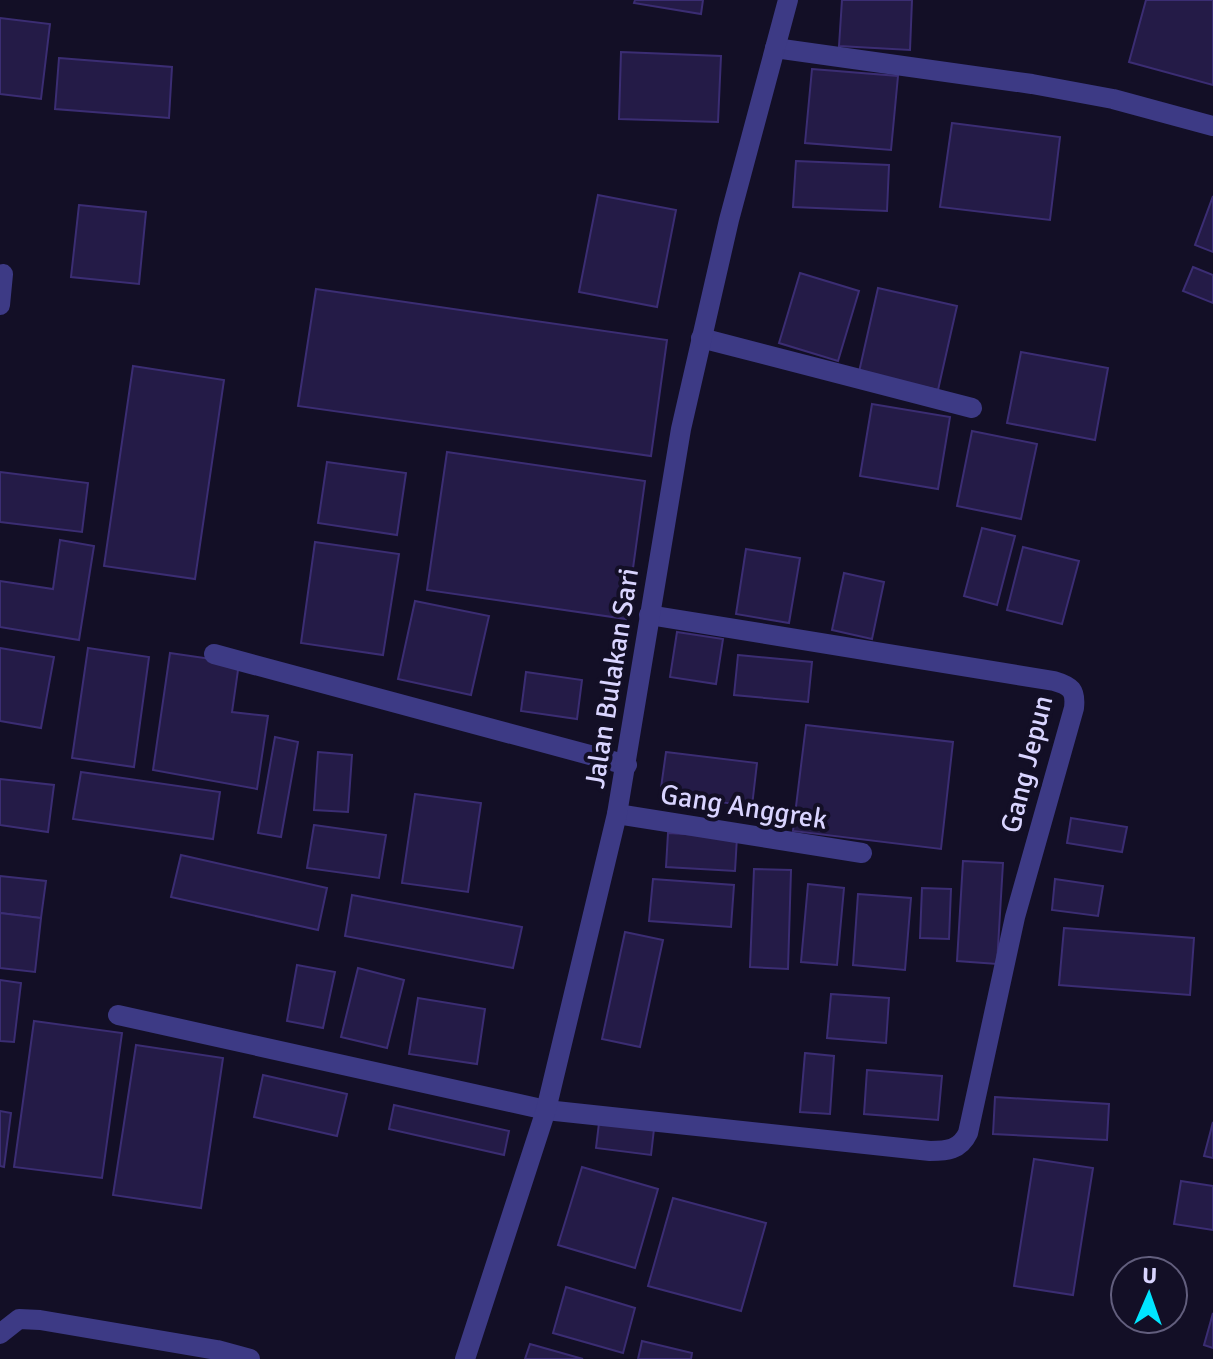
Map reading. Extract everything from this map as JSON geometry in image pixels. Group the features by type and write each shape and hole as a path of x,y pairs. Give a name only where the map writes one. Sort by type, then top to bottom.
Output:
{"street":[{"name":"Jalan Bulakan Sari","path":"465,1359 546,1110 617,814 681,429 701,338 788,0"},
{"path":"775,48 1032,84 1113,99 1213,126"},
{"path":"0,305 3,274"},
{"path":"701,338 972,408"},
{"name":"Gang Jepun","path":"546,1110 930,1151 961,1144 968,1133 1015,917 1074,708 1074,692 1070,687 1054,681 649,615"},
{"path":"214,654 627,765"},
{"name":"Gang Anggrek","path":"617,814 862,853"},
{"path":"118,1015 546,1110"},
{"path":"0,1334 19,1319 40,1320 217,1350 250,1359"}],"building":[{"path":"635,0 703,0 701,14 634,3"},
{"path":"842,0 912,0 910,50 839,46"},
{"path":"1146,0 1213,0 1213,85 1129,62"},
{"path":"0,18 50,24 41,99 0,94"},
{"path":"621,52 721,56 718,122 619,119"},
{"path":"59,58 172,67 169,118 55,109"},
{"path":"812,69 898,76 891,150 805,143"},
{"path":"952,123 1060,137 1050,220 940,207"},
{"path":"796,161 889,165 887,211 793,207"},
{"path":"598,195 676,210 657,307 579,292"},
{"path":"1213,196 1213,252 1195,245"},
{"path":"79,205 146,212 139,284 71,277"},
{"path":"1193,267 1213,275 1213,303 1183,291"},
{"path":"800,273 859,291 838,361 779,343"},
{"path":"878,288 957,306 938,390 859,372"},
{"path":"316,289 667,340 651,456 298,406"},
{"path":"1021,352 1108,368 1095,440 1007,423"},
{"path":"133,366 224,380 195,579 104,566"},
{"path":"872,404 950,417 938,489 860,476"},
{"path":"972,431 1037,444 1021,519 957,506"},
{"path":"447,452 645,481 626,619 427,590"},
{"path":"327,462 406,473 397,535 318,523"},
{"path":"0,472 88,483 82,532 0,522"},
{"path":"982,528 1015,536 997,605 964,596"},
{"path":"60,540 94,546 79,640 0,627 0,581 53,589"},
{"path":"315,542 399,554 383,655 301,643"},
{"path":"1023,547 1079,561 1062,624 1007,610"},
{"path":"746,549 800,558 789,623 736,614"},
{"path":"844,573 884,582 872,639 832,630"},
{"path":"415,601 489,616 471,695 398,679"},
{"path":"677,632 723,639 716,684 670,677"},
{"path":"0,648 54,657 41,728 0,721"},
{"path":"88,648 149,657 134,767 72,758"},
{"path":"170,653 239,663 232,712 268,716 257,789 153,770"},
{"path":"738,655 812,662 808,702 734,695"},
{"path":"526,672 582,680 577,719 521,711"},
{"path":"806,725 953,742 941,849 793,831"},
{"path":"275,737 298,742 281,837 258,833"},
{"path":"318,752 352,755 348,812 314,810"},
{"path":"666,752 757,763 752,806 660,795"},
{"path":"81,772 220,792 213,839 73,819"},
{"path":"0,779 54,785 48,832 0,825"},
{"path":"415,794 481,803 468,892 402,883"},
{"path":"1071,818 1127,827 1122,852 1067,843"},
{"path":"314,825 386,835 379,878 307,868"},
{"path":"668,833 737,837 735,871 666,867"},
{"path":"181,855 327,888 318,930 171,897"},
{"path":"963,861 1003,863 997,964 957,961"},
{"path":"754,869 791,870 788,969 750,967"},
{"path":"0,876 46,881 41,918 0,913"},
{"path":"653,879 734,885 731,927 649,921"},
{"path":"1055,879 1103,886 1098,916 1052,910"},
{"path":"808,884 844,888 837,965 801,962"},
{"path":"922,888 951,889 949,939 920,938"},
{"path":"858,894 911,898 905,970 853,965"},
{"path":"352,895 522,927 513,968 345,936"},
{"path":"0,913 41,918 35,972 0,968"},
{"path":"1064,928 1194,938 1190,995 1059,985"},
{"path":"625,932 663,940 640,1047 602,1039"},
{"path":"297,965 335,972 323,1028 287,1021"},
{"path":"358,968 404,980 387,1048 341,1037"},
{"path":"0,980 21,983 14,1042 0,1041"},
{"path":"831,994 889,998 886,1043 827,1038"},
{"path":"418,998 485,1009 477,1064 409,1054"},
{"path":"34,1021 122,1033 102,1178 14,1167"},
{"path":"136,1045 223,1058 201,1208 113,1195"},
{"path":"805,1053 834,1056 830,1114 800,1112"},
{"path":"867,1070 942,1076 938,1120 864,1114"},
{"path":"263,1075 347,1094 337,1136 254,1117"},
{"path":"995,1097 1109,1104 1107,1140 993,1134"},
{"path":"394,1105 509,1131 504,1155 389,1129"},
{"path":"0,1111 11,1113 4,1167 0,1166"},
{"path":"1213,1122 1213,1158 1204,1156"},
{"path":"599,1123 654,1129 651,1155 596,1148"},
{"path":"1034,1159 1093,1168 1073,1295 1014,1286"},
{"path":"582,1167 658,1189 635,1268 558,1245"},
{"path":"1181,1181 1213,1186 1213,1230 1174,1224"},
{"path":"673,1198 766,1223 741,1311 648,1286"},
{"path":"566,1287 635,1308 623,1353 553,1333"},
{"path":"1213,1313 1213,1348 1204,1345"},
{"path":"642,1341 692,1353 691,1359 638,1359"},
{"path":"530,1344 583,1359 525,1359"}]}
